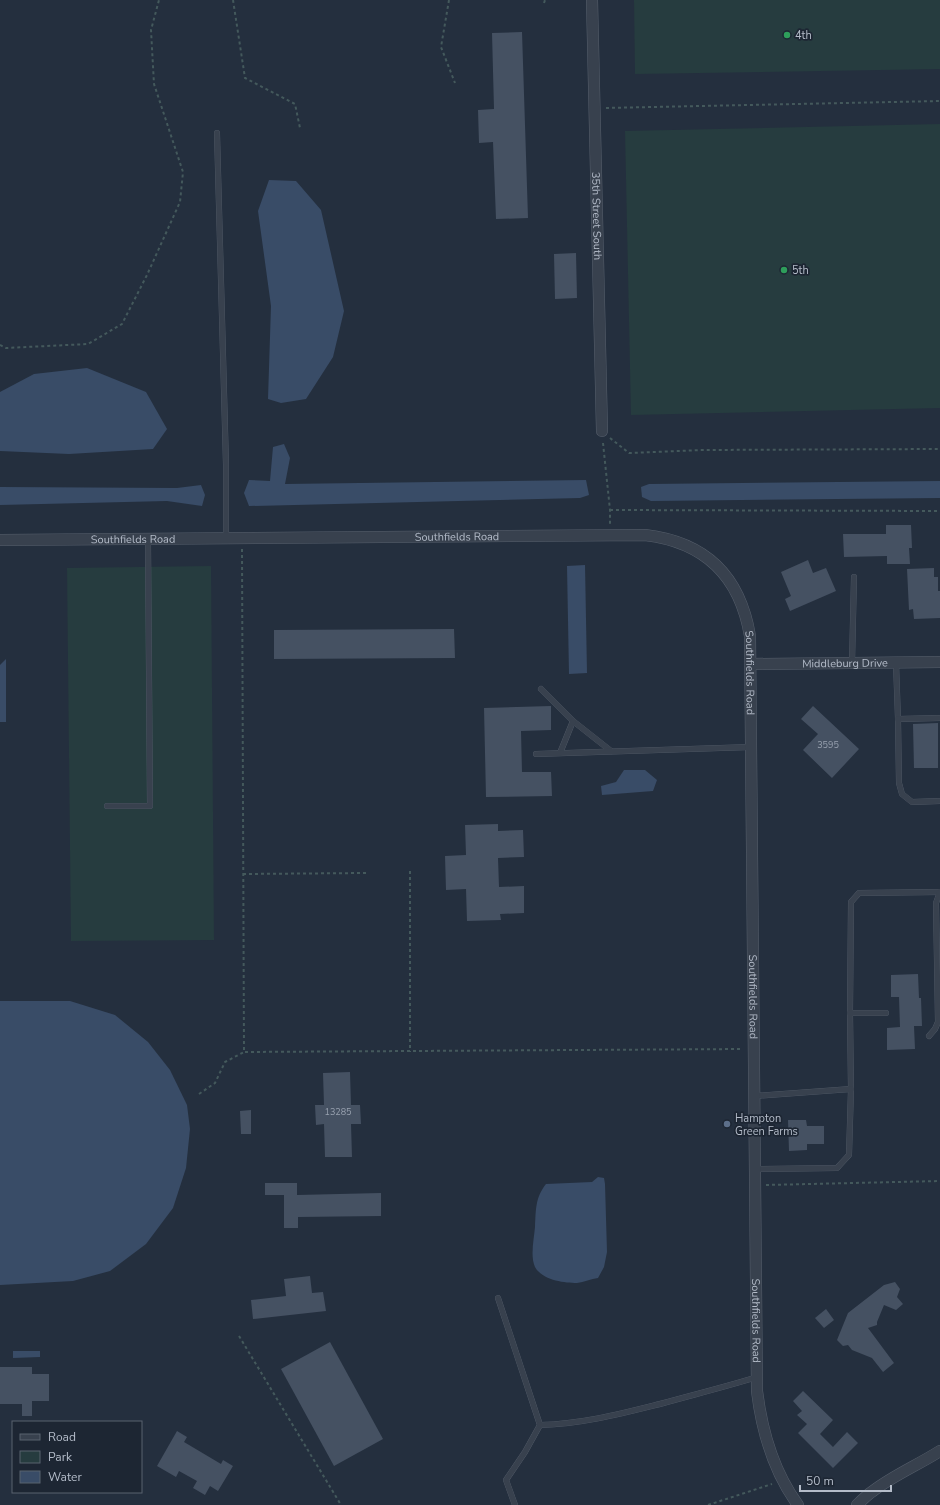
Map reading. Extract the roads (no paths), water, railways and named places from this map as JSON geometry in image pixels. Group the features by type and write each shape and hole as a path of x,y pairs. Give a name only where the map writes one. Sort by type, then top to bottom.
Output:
{"street":[{"name":"35th Street South","path":"592,0 602,431"},
{"name":"Southfields Road","path":"0,540 645,535 662,537 690,547 709,560 722,572 733,586 741,601 747,618 750,636 757,1391 761,1419 768,1446 782,1480 798,1505"},
{"name":"Middleburg Drive","path":"751,664 940,662"},
{"path":"857,1505 872,1491 940,1451"}],"lane":[{"path":"217,133 226,465 226,538"},
{"path":"107,806 150,806 148,539"},
{"path":"852,663 854,577"},
{"path":"896,663 899,783 902,794 912,802 940,801"},
{"path":"540,689 573,721 612,751"},
{"path":"898,719 940,718"},
{"path":"560,753 573,721"},
{"path":"536,754 751,747"},
{"path":"755,1169 837,1168 849,1156 851,1090 851,902 859,893 940,892"},
{"path":"929,1036 938,1022 936,903 937,896 940,892"},
{"path":"850,1013 886,1013"},
{"path":"754,1096 851,1090"},
{"path":"498,1298 540,1425 525,1452 506,1480 515,1505"},
{"path":"540,1425 577,1423 619,1414 757,1377"}],"water":[{"path":"269,180 296,181 321,210 344,311 333,357 306,399 281,403 268,399 271,306 258,211"},
{"path":"87,368 146,392 167,429 153,449 69,454 0,451 0,392 34,374"},
{"path":"284,444 290,458 285,484 586,480 589,495 580,498 249,506 244,493 249,480 270,481 273,447"},
{"path":"940,481 940,498 651,501 642,497 641,487 649,484"},
{"path":"201,485 205,495 202,506 167,501 0,505 0,487 177,488"},
{"path":"585,565 587,673 569,674 567,566"},
{"path":"6,659 6,722 0,722 0,665"},
{"path":"624,770 645,770 657,780 653,791 602,795 601,786 616,782"},
{"path":"0,1001 70,1001 115,1015 148,1042 170,1070 187,1105 190,1129 186,1168 173,1208 146,1244 110,1271 73,1281 0,1285"},
{"path":"598,1177 604,1178 605,1184 607,1252 604,1267 598,1278 580,1283 548,1278 535,1267 533,1258 536,1210 542,1189 546,1184 592,1182"},
{"path":"13,1351 40,1351 40,1357 13,1358"}],"place":[{"name":"4th","path":"787,35"},
{"name":"5th","path":"784,270"},
{"name":"Hampton Green Farms","path":"727,1124"}]}
